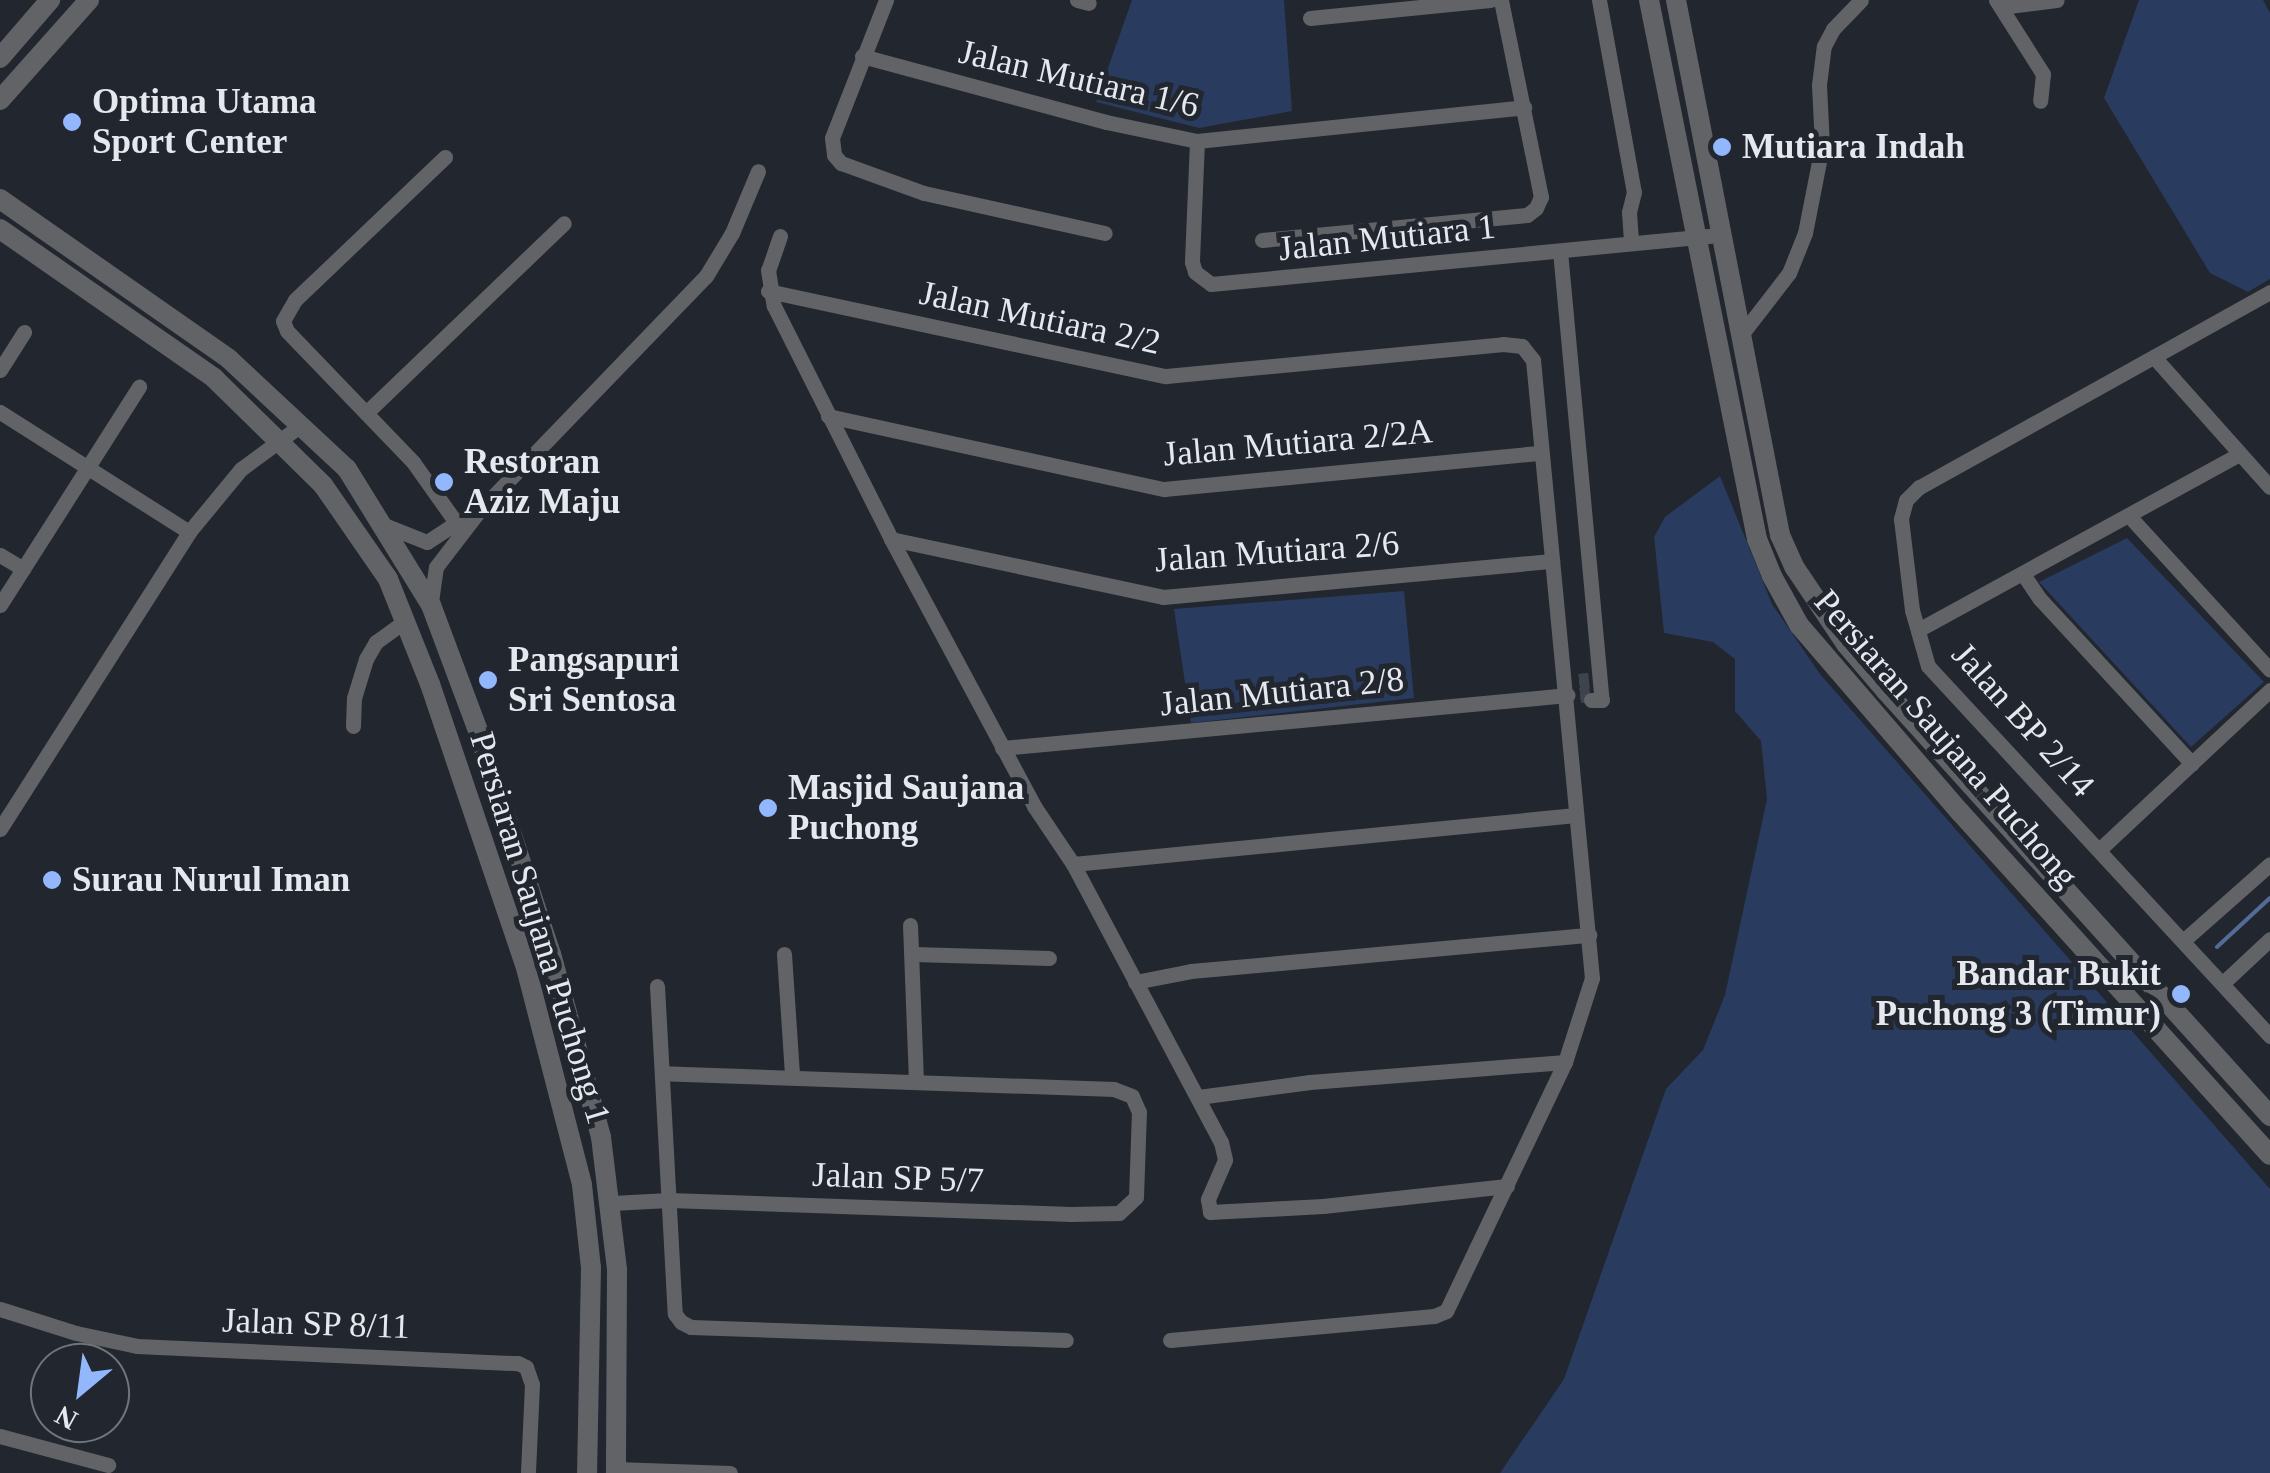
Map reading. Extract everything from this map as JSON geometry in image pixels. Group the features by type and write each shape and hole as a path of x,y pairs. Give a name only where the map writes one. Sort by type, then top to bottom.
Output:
{"street":[{"path":"0,58 50,0"},
{"path":"0,100 89,0"},
{"path":"886,0 832,138 834,155 850,169 924,194 1105,233"},
{"path":"1310,18 1490,0"},
{"path":"1262,240 1527,215 1536,208 1541,198 1500,0"},
{"path":"1599,0 1634,192 1629,212 1631,242"},
{"name":"Persiaran Saujana Puchong","path":"1649,0 1757,539 1799,625 1960,812 2270,1155"},
{"name":"Persiaran Saujana Puchong","path":"1676,0 1780,535 1812,598 1898,704 2270,1116"},
{"path":"1742,334 1788,272 1805,233 1822,146 1819,86 1824,46 1833,29 1861,0"},
{"path":"2040,101 2043,74 1998,3 2058,0"},
{"name":"Jalan Mutiara 1/6","path":"862,56 1106,122 1197,142 1524,107"},
{"name":"Jalan Mutiara 1","path":"1197,142 1192,262 1195,272 1211,284 1719,235"},
{"path":"446,157 295,300 284,321 287,332 413,462 456,522"},
{"path":"430,605 436,567 480,511 706,276 732,233 758,171"},
{"name":"Persiaran Saujana Puchong 1","path":"0,200 229,359 348,468 430,605 478,730 551,954 602,1137 617,1270 616,1471"},
{"path":"366,413 564,223"},
{"name":"Persiaran Saujana Puchong 1","path":"0,229 214,378 281,439 362,536 406,620 526,964 582,1185 590,1268 587,1473"},
{"path":"780,236 768,270 768,291 828,416 1002,748 1074,864 1225,1151 1207,1206 1216,1214 1507,1186"},
{"path":"1170,1340 1434,1316 1452,1301 1565,1062 1589,995 1589,935 1576,816 1583,688 1560,250"},
{"name":"Jalan Mutiara 2/2","path":"768,291 1166,376 1503,344 1522,346 1534,360 1541,453"},
{"path":"2268,297 2154,358 2270,488"},
{"path":"0,370 24,332"},
{"name":"Jalan BP 2/14","path":"2154,358 1919,487 1906,500 1901,518 1918,630 1928,666 2270,1036"},
{"path":"0,605 138,388"},
{"path":"0,412 189,532"},
{"name":"Jalan Mutiara 2/2A","path":"828,416 1164,489 1541,453"},
{"path":"0,829 189,532 240,469 301,426"},
{"path":"1541,453 1552,561 1583,688"},
{"path":"1918,630 2130,518 2239,454"},
{"path":"384,525 427,542 480,511"},
{"path":"2130,518 2270,670"},
{"name":"Jalan Mutiara 2/6","path":"890,539 1162,597 1552,561"},
{"path":"0,555 23,570"},
{"path":"2023,574 2040,600 2192,764"},
{"path":"353,726 354,698 366,658 376,642 406,620"},
{"name":"Jalan Mutiara 2/8","path":"1002,748 1583,688"},
{"path":"2100,850 2270,690"},
{"path":"1074,864 1576,816"},
{"path":"2183,941 2270,864"},
{"path":"664,1073 916,1080 910,924"},
{"path":"1135,982 1190,971 1589,935"},
{"path":"2223,984 2270,939"},
{"path":"784,954 792,1076"},
{"path":"913,954 1049,958"},
{"path":"657,986 675,1314 691,1327 1066,1340"},
{"path":"1198,1097 1310,1082 1565,1062"},
{"name":"Jalan SP 5/7","path":"612,1204 670,1200 1119,1213 1136,1198 1140,1112 1132,1096 1114,1089 916,1080"},
{"name":"Jalan SP 8/11","path":"0,1309 76,1333 137,1346 518,1363 526,1367 532,1384 528,1473"},
{"path":"0,1436 108,1465"},
{"path":"616,1471 726,1473"}],"shaded area":[{"path":"1132,0 1284,0 1292,111 1199,128 1096,102"},
{"path":"2139,0 2263,0 2270,13 2270,279 2248,292 2210,273 2104,98"},
{"path":"1720,476 1772,604 1820,674 2270,1189 2270,1473 1500,1473 1564,1379 1666,1089 1703,1050 1725,995 1767,799 1761,741 1735,711 1735,659 1713,642 1664,633 1654,537 1665,517"},
{"path":"2127,538 2264,682 2191,747 2039,582"},
{"path":"1404,591 1414,698 1191,723 1174,609"}],"waterway":[{"path":"2217,947 2270,898"}],"tunnel":[{"path":"1579,681 1589,680"},
{"path":"1580,695 1590,694"}],"place":[{"name":"Optima Utama Sport Center","path":"72,122"},
{"name":"Mutiara Indah","path":"1722,147"},
{"name":"Restoran Aziz Maju","path":"444,482"},
{"name":"Pangsapuri Sri Sentosa","path":"488,680"},
{"name":"Masjid Saujana Puchong","path":"768,808"},
{"name":"Surau Nurul Iman","path":"52,880"},
{"name":"Bandar Bukit Puchong 3 (Timur)","path":"2181,994"}]}
